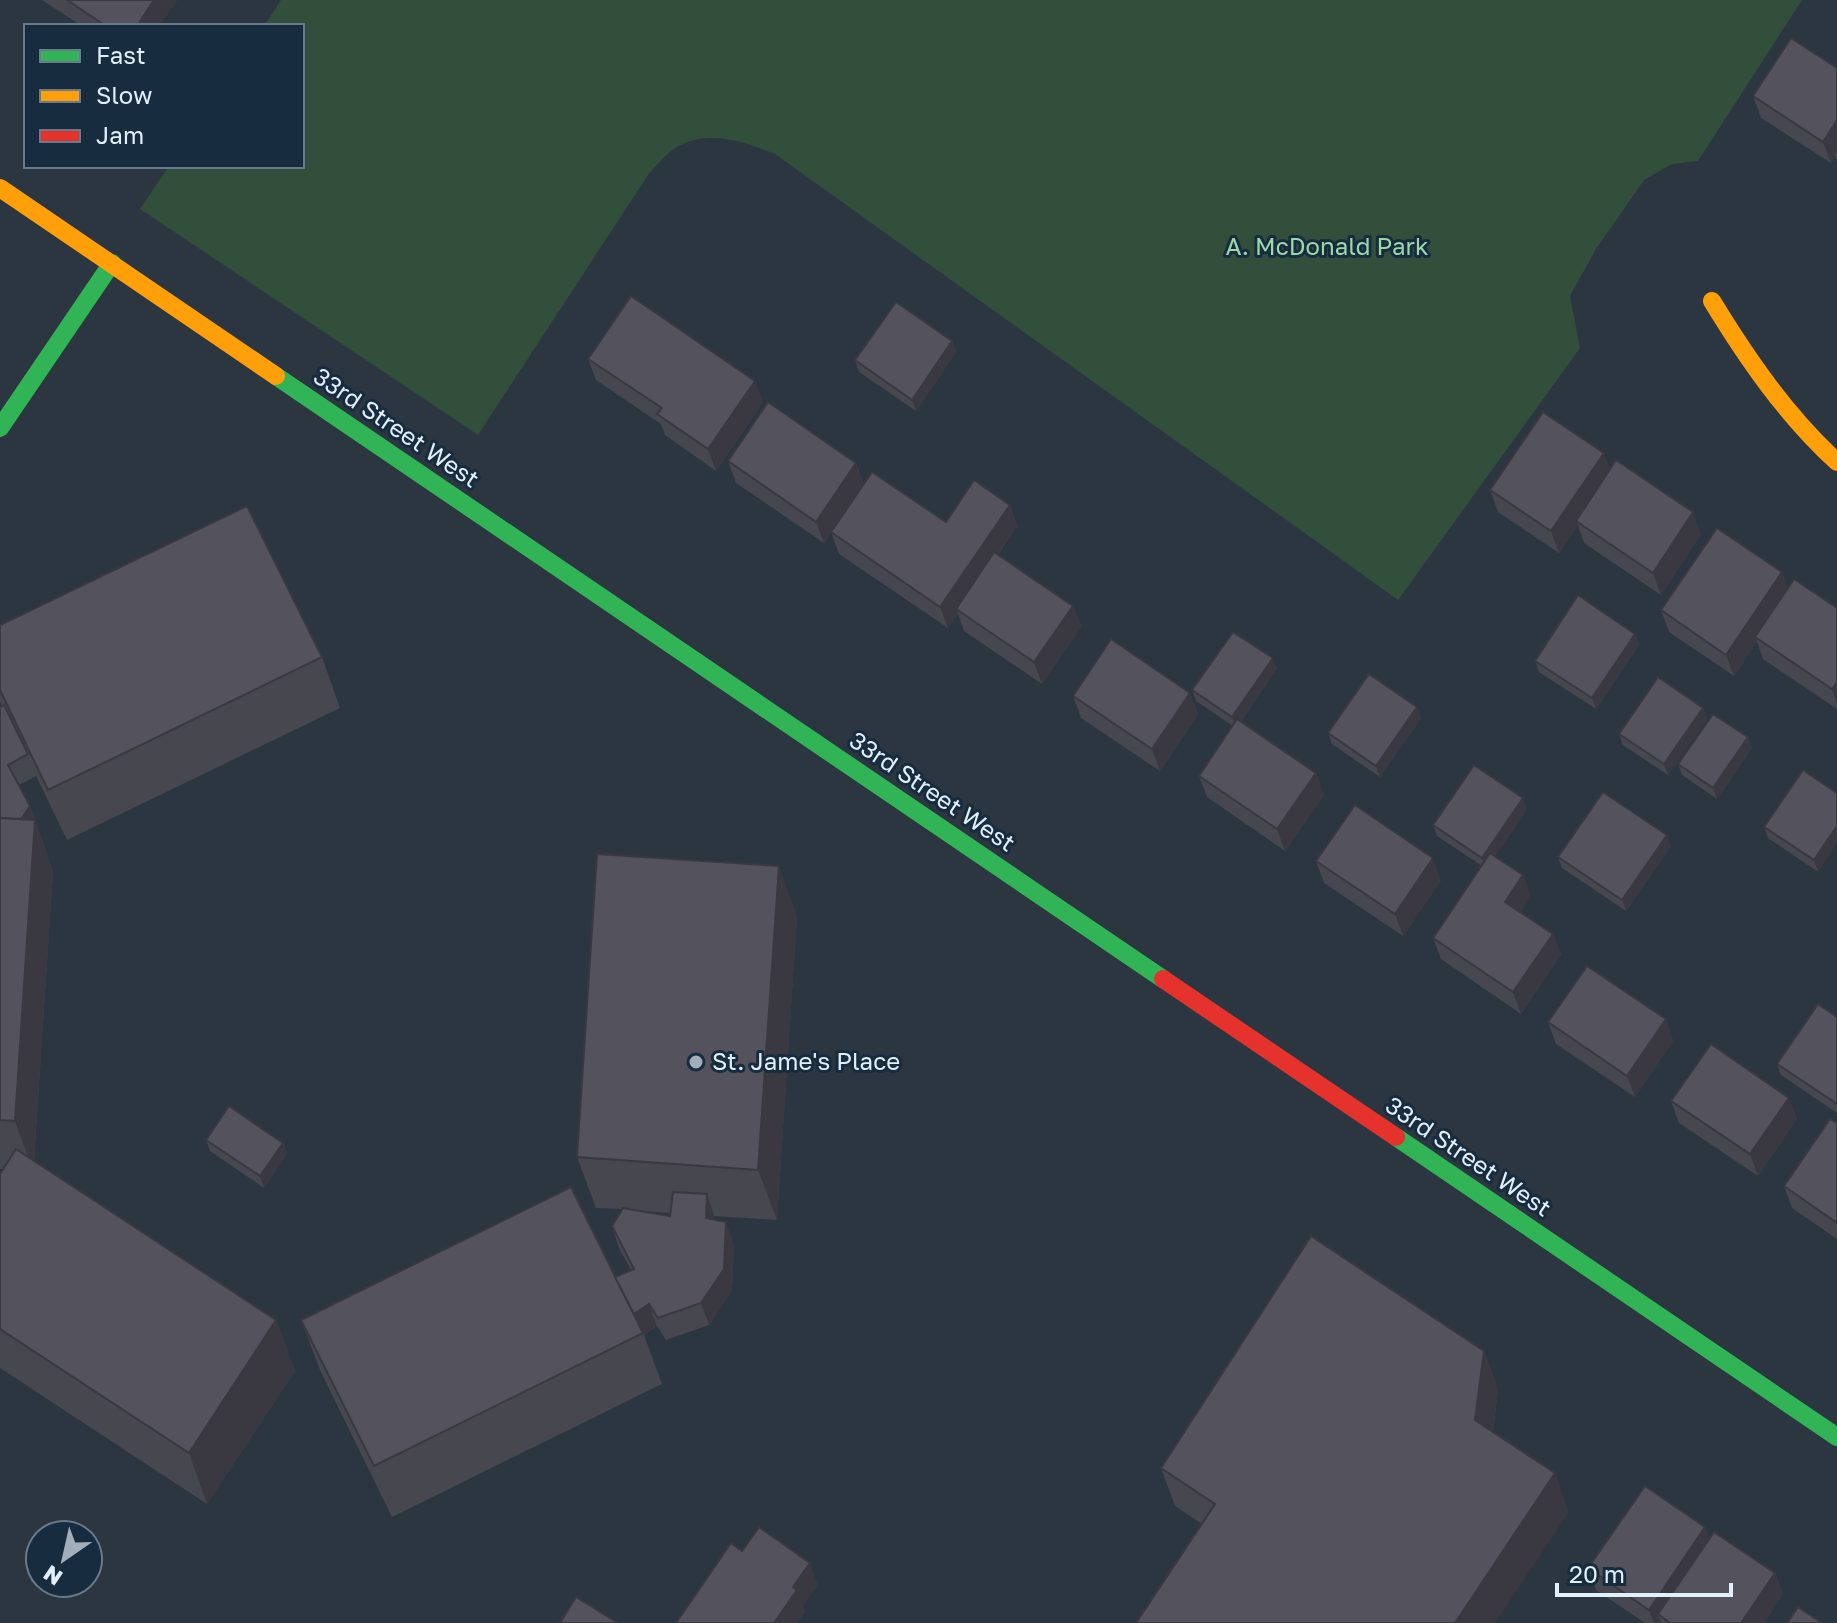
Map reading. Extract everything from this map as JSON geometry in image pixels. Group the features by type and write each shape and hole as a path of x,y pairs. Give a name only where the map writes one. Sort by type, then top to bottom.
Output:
{"main road":[{"name":"33rd Street West","path":"0,188 1837,1437"},
{"path":"0,428 112,263"},
{"path":"1712,301 1744,355 1783,407 1837,462"}],"green space":[{"name":"A. McDonald Park","path":"281,0 1802,0 1698,161 1672,164 1644,180 1596,249 1570,296 1580,348 1398,600 775,154 736,141 709,138 683,144 671,151 648,175 478,435 140,209 168,168 304,168 304,24 265,24"}],"building":[{"path":"67,0 154,0 138,24 103,24"},
{"path":"1791,38 1837,68 1837,120 1823,142 1753,96"},
{"path":"631,296 755,381 708,449 657,414 662,408 588,359"},
{"path":"896,302 952,341 912,400 855,360"},
{"path":"768,402 856,463 816,522 728,461"},
{"path":"1543,412 1604,453 1551,531 1490,490"},
{"path":"1616,460 1693,512 1653,573 1576,521"},
{"path":"872,472 946,522 974,480 1010,505 940,607 831,532"},
{"path":"247,506 322,657 48,790 0,690 0,625"},
{"path":"1717,528 1782,572 1726,655 1661,610"},
{"path":"994,552 1073,606 1034,662 956,609"},
{"path":"1794,579 1837,608 1837,682 1832,689 1755,637"},
{"path":"1578,595 1635,634 1592,698 1535,661"},
{"path":"1233,632 1273,658 1232,717 1192,690"},
{"path":"1111,639 1190,693 1152,749 1073,696"},
{"path":"1369,674 1417,707 1376,766 1328,733"},
{"path":"1658,677 1703,708 1664,764 1619,734"},
{"path":"4,705 28,754 8,765 30,806 21,819 0,818 0,707"},
{"path":"1713,714 1748,737 1713,788 1678,764"},
{"path":"1237,719 1316,773 1277,829 1199,776"},
{"path":"1474,765 1523,798 1482,858 1433,825"},
{"path":"1803,770 1837,793 1837,826 1814,860 1764,827"},
{"path":"1603,792 1667,835 1622,900 1558,857"},
{"path":"1355,805 1433,858 1395,914 1316,861"},
{"path":"0,818 35,820 15,1121 0,1120"},
{"path":"1490,853 1523,875 1505,902 1553,934 1513,992 1433,938"},
{"name":"St. Jame's Place","path":"597,854 779,866 758,1170 577,1157"},
{"path":"1587,966 1666,1019 1627,1076 1548,1022"},
{"path":"1818,1004 1837,1017 1837,1104 1777,1064"},
{"path":"1711,1044 1789,1098 1750,1154 1671,1101"},
{"path":"229,1106 283,1143 260,1176 206,1140"},
{"path":"1830,1119 1837,1123 1837,1223 1784,1186"},
{"path":"16,1149 276,1320 189,1453 0,1329 0,1174"},
{"path":"571,1187 643,1333 374,1466 301,1320"},
{"path":"673,1192 707,1194 706,1218 726,1222 724,1269 701,1303 658,1318 649,1304 634,1314 615,1277 634,1269 612,1226 623,1208 670,1216"},
{"path":"1311,1236 1484,1351 1475,1420 1555,1473 1455,1623 1136,1623 1215,1504 1161,1468"},
{"path":"1645,1486 1705,1527 1649,1610 1588,1568"},
{"path":"759,1527 810,1563 793,1587 797,1590 774,1623 676,1623 731,1543 742,1551"},
{"path":"1714,1532 1775,1573 1741,1623 1670,1623 1658,1614"},
{"path":"576,1597 618,1623 560,1623"},
{"path":"1798,1607 1822,1623 1787,1623"}],"traffic: fast":[{"path":"0,428 112,263"},
{"path":"276,376 1163,979"},
{"path":"1396,1137 1837,1437"}],"traffic: slow":[{"path":"0,188 276,376"},
{"path":"1712,301 1769,386 1837,462"}],"traffic: jam":[{"path":"1163,979 1396,1137"}],"place":[{"name":"St. Jame's Place","path":"696,1062"}]}
